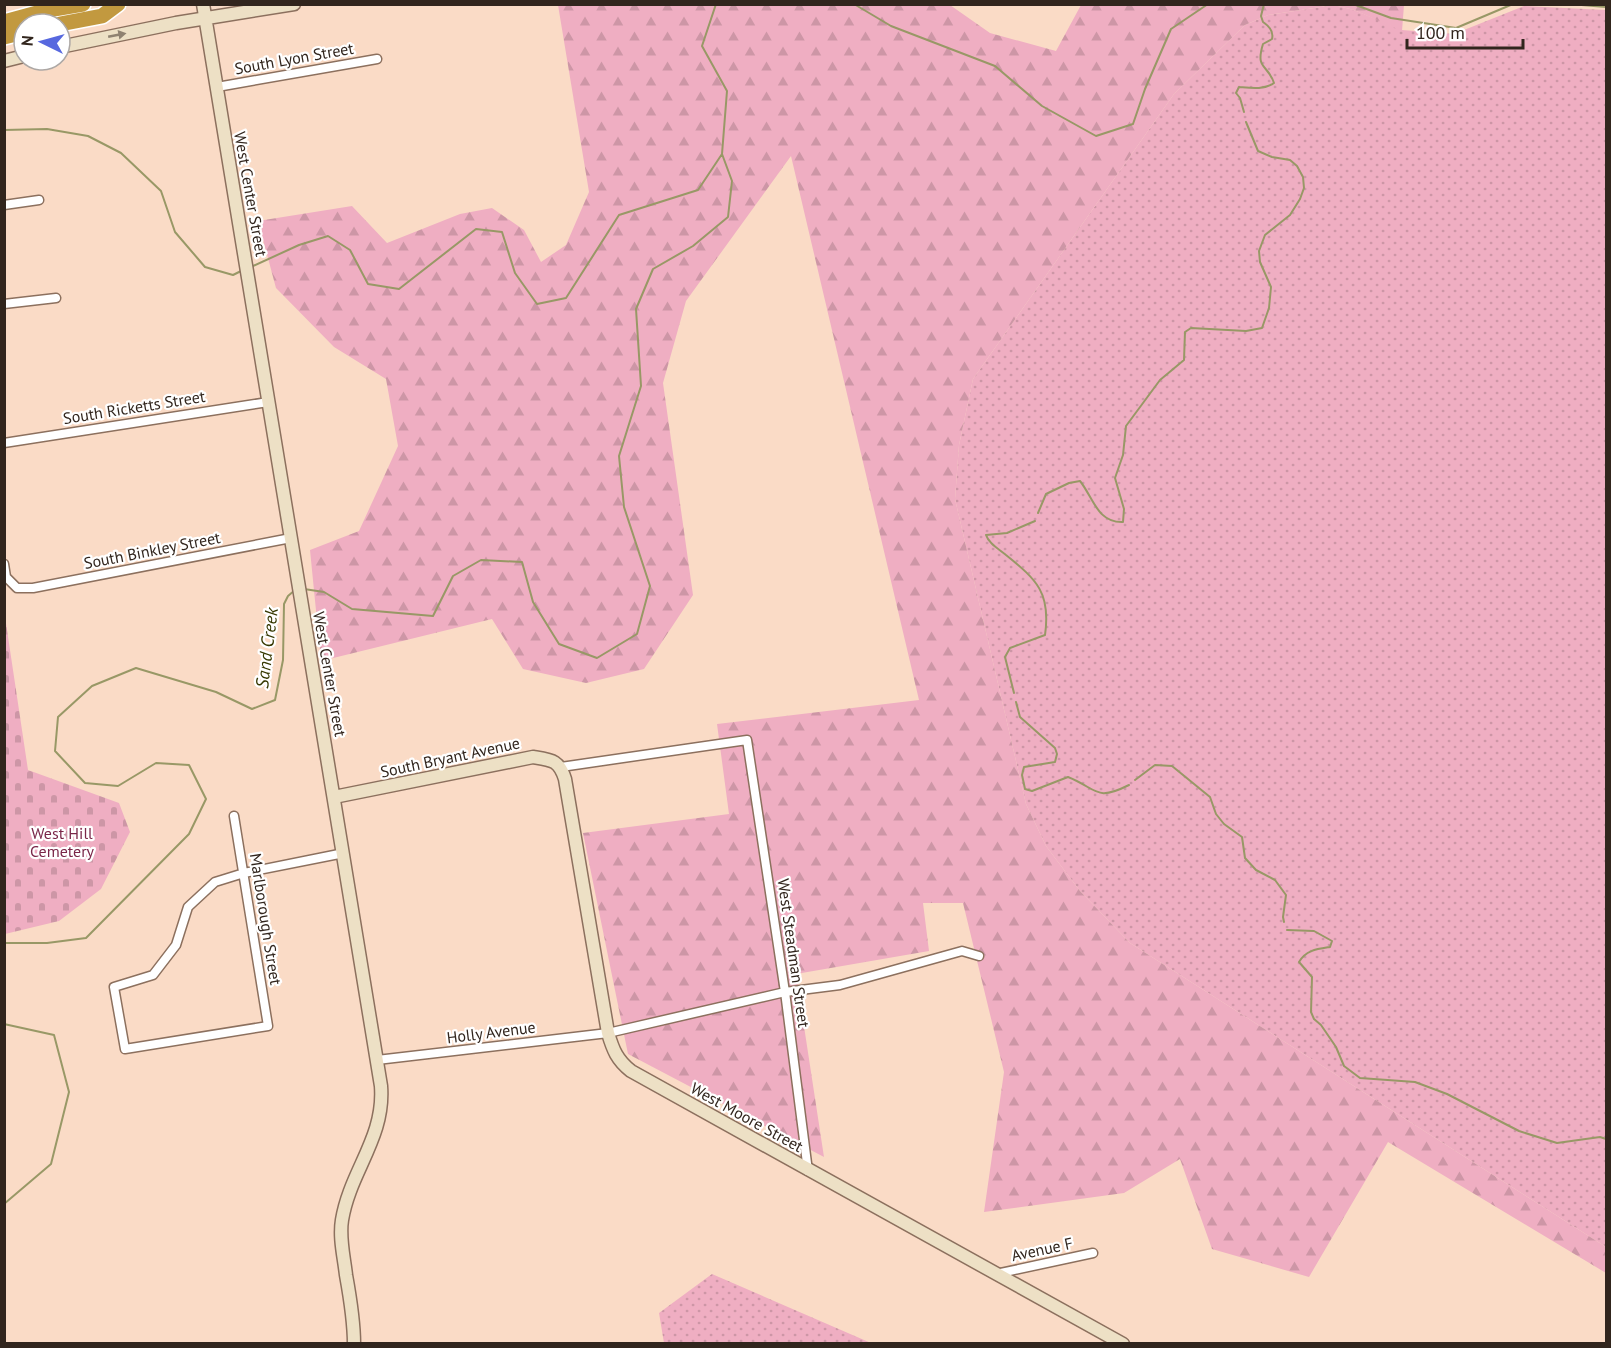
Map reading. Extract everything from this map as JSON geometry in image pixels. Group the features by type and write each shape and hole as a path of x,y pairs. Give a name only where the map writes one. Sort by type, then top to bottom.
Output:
{"highway":[{"path":"4,22 48,10 83,4"},
{"path":"72,22 102,16 118,4"}],"street":[{"name":"West Center Street","path":"202,4 344,853 382,1103 378,1128 346,1198 341,1224 342,1250 354,1344"},
{"path":"72,45 176,23 294,4"},
{"name":"South Lyon Street","path":"217,87 377,59"},
{"path":"4,205 39,200"},
{"path":"4,304 56,297"},
{"name":"South Ricketts Street","path":"4,443 268,402"},
{"name":"South Binkley Street","path":"4,564 6,577 17,588 33,588 291,538"},
{"name":"South Bryant Avenue","path":"334,797 533,757 551,760 561,767 747,740"},
{"name":"West Steadman Street","path":"747,740 785,992 808,1171"},
{"name":"West Moore Street","path":"561,767 565,779 608,1033 614,1053 621,1063 631,1071 808,1171 1123,1344"},
{"name":"Marlborough Street","path":"234,816 244,873 268,1026 125,1049 114,987 153,975 176,945 188,908 215,882 244,873"},
{"path":"244,873 344,853"},
{"name":"Holly Avenue","path":"377,1060 608,1033 785,992 840,986 962,951 979,956"},
{"name":"Avenue F","path":"996,1274 1094,1253"}],"green space":[{"path":"558,5 950,5 990,33 1056,51 1081,5 1334,5 1268,15 1245,25 1174,94 973,379 959,445 955,499 1026,804 1046,846 1080,891 1130,943 1606,1247 1606,1273 1388,1142 1309,1277 1212,1249 1180,1159 1124,1193 984,1212 1004,1072 963,903 923,903 929,951 796,974 824,1157 628,1054 583,833 729,814 717,724 919,700 791,156 686,301 663,383 693,595 644,669 586,683 523,669 492,619 321,661 310,550 359,531 398,446 386,379 334,347 276,288 258,221 352,206 387,243 460,214 492,208 524,230 541,262 566,245 589,192"},
{"path":"1334,5 1354,10 1402,30 1454,34 1524,6 1606,10 1606,1247 1130,943 1080,891 1046,846 1026,804 955,499 959,445 973,379 1174,94 1245,25 1268,15"},
{"path":"1334,5 1404,5 1402,31 1354,10"},
{"name":"West Hill Cemetery","path":"4,610 28,770 119,803 130,832 101,889 59,921 5,934"},
{"path":"712,1274 871,1343 664,1343 659,1313"}],"waterway":[{"path":"251,267 299,245 328,236 350,250 368,284 399,289 476,229 502,232 515,273 537,304 566,298 619,215 698,190 722,154 727,91 702,46 716,4"},
{"path":"854,4 891,26 995,66 1042,106 1096,136 1133,124 1145,89 1171,29 1208,4"},
{"path":"1244,112 1236,93 1239,87 1262,88 1274,83 1260,58 1263,44 1272,39 1270,29 1261,16 1264,4"},
{"path":"1353,4 1391,18 1456,28 1513,4"},
{"path":"1569,4 1606,7"},
{"path":"1038,513 1046,494 1069,483 1080,481 1101,514 1114,521 1123,522 1124,509 1115,478 1123,455 1126,426 1160,380 1184,360 1185,332 1191,328 1246,331 1262,328 1269,308 1271,287 1260,262 1259,251 1265,235 1290,215 1304,188 1303,177 1297,166 1290,160 1272,157 1258,151 1246,122"},
{"path":"4,130 47,129 88,136 121,153 161,191 175,232 205,267 233,275 243,270"},
{"name":"Sand Creek","path":"304,589 324,592 352,609 433,616 453,576 481,560 522,562 533,602 559,644 597,658 637,634 650,586 624,507 619,456 641,386 636,309 653,269 693,246 728,217 732,181 722,154"},
{"path":"1014,693 1005,657 1010,648 1045,635 1046,608 1034,580 992,544 986,535 1007,533 1035,521"},
{"name":"Sand Creek","path":"4,943 47,943 86,938 189,834 206,799 189,765 156,763 118,786 85,783 55,751 58,717 92,686 136,668 216,692 252,709 275,700 283,660 284,604 295,590"},
{"path":"1016,702 1020,717 1055,748 1057,754 1055,762 1024,767 1022,775 1025,789 1032,791 1068,777 1103,793 1129,785"},
{"path":"1135,780 1155,765 1172,766 1210,797 1216,814 1224,824 1242,837 1245,858 1256,870 1275,880 1286,895 1284,922"},
{"path":"1287,930 1314,931 1332,941 1330,947 1316,949 1299,962 1312,977 1311,1012 1314,1019 1336,1047 1344,1066 1360,1078 1415,1082 1447,1094 1519,1131 1557,1143 1600,1137 1606,1139"},
{"name":"Sand Creek","path":"4,1024 54,1035 69,1092 51,1164 4,1204"}]}
